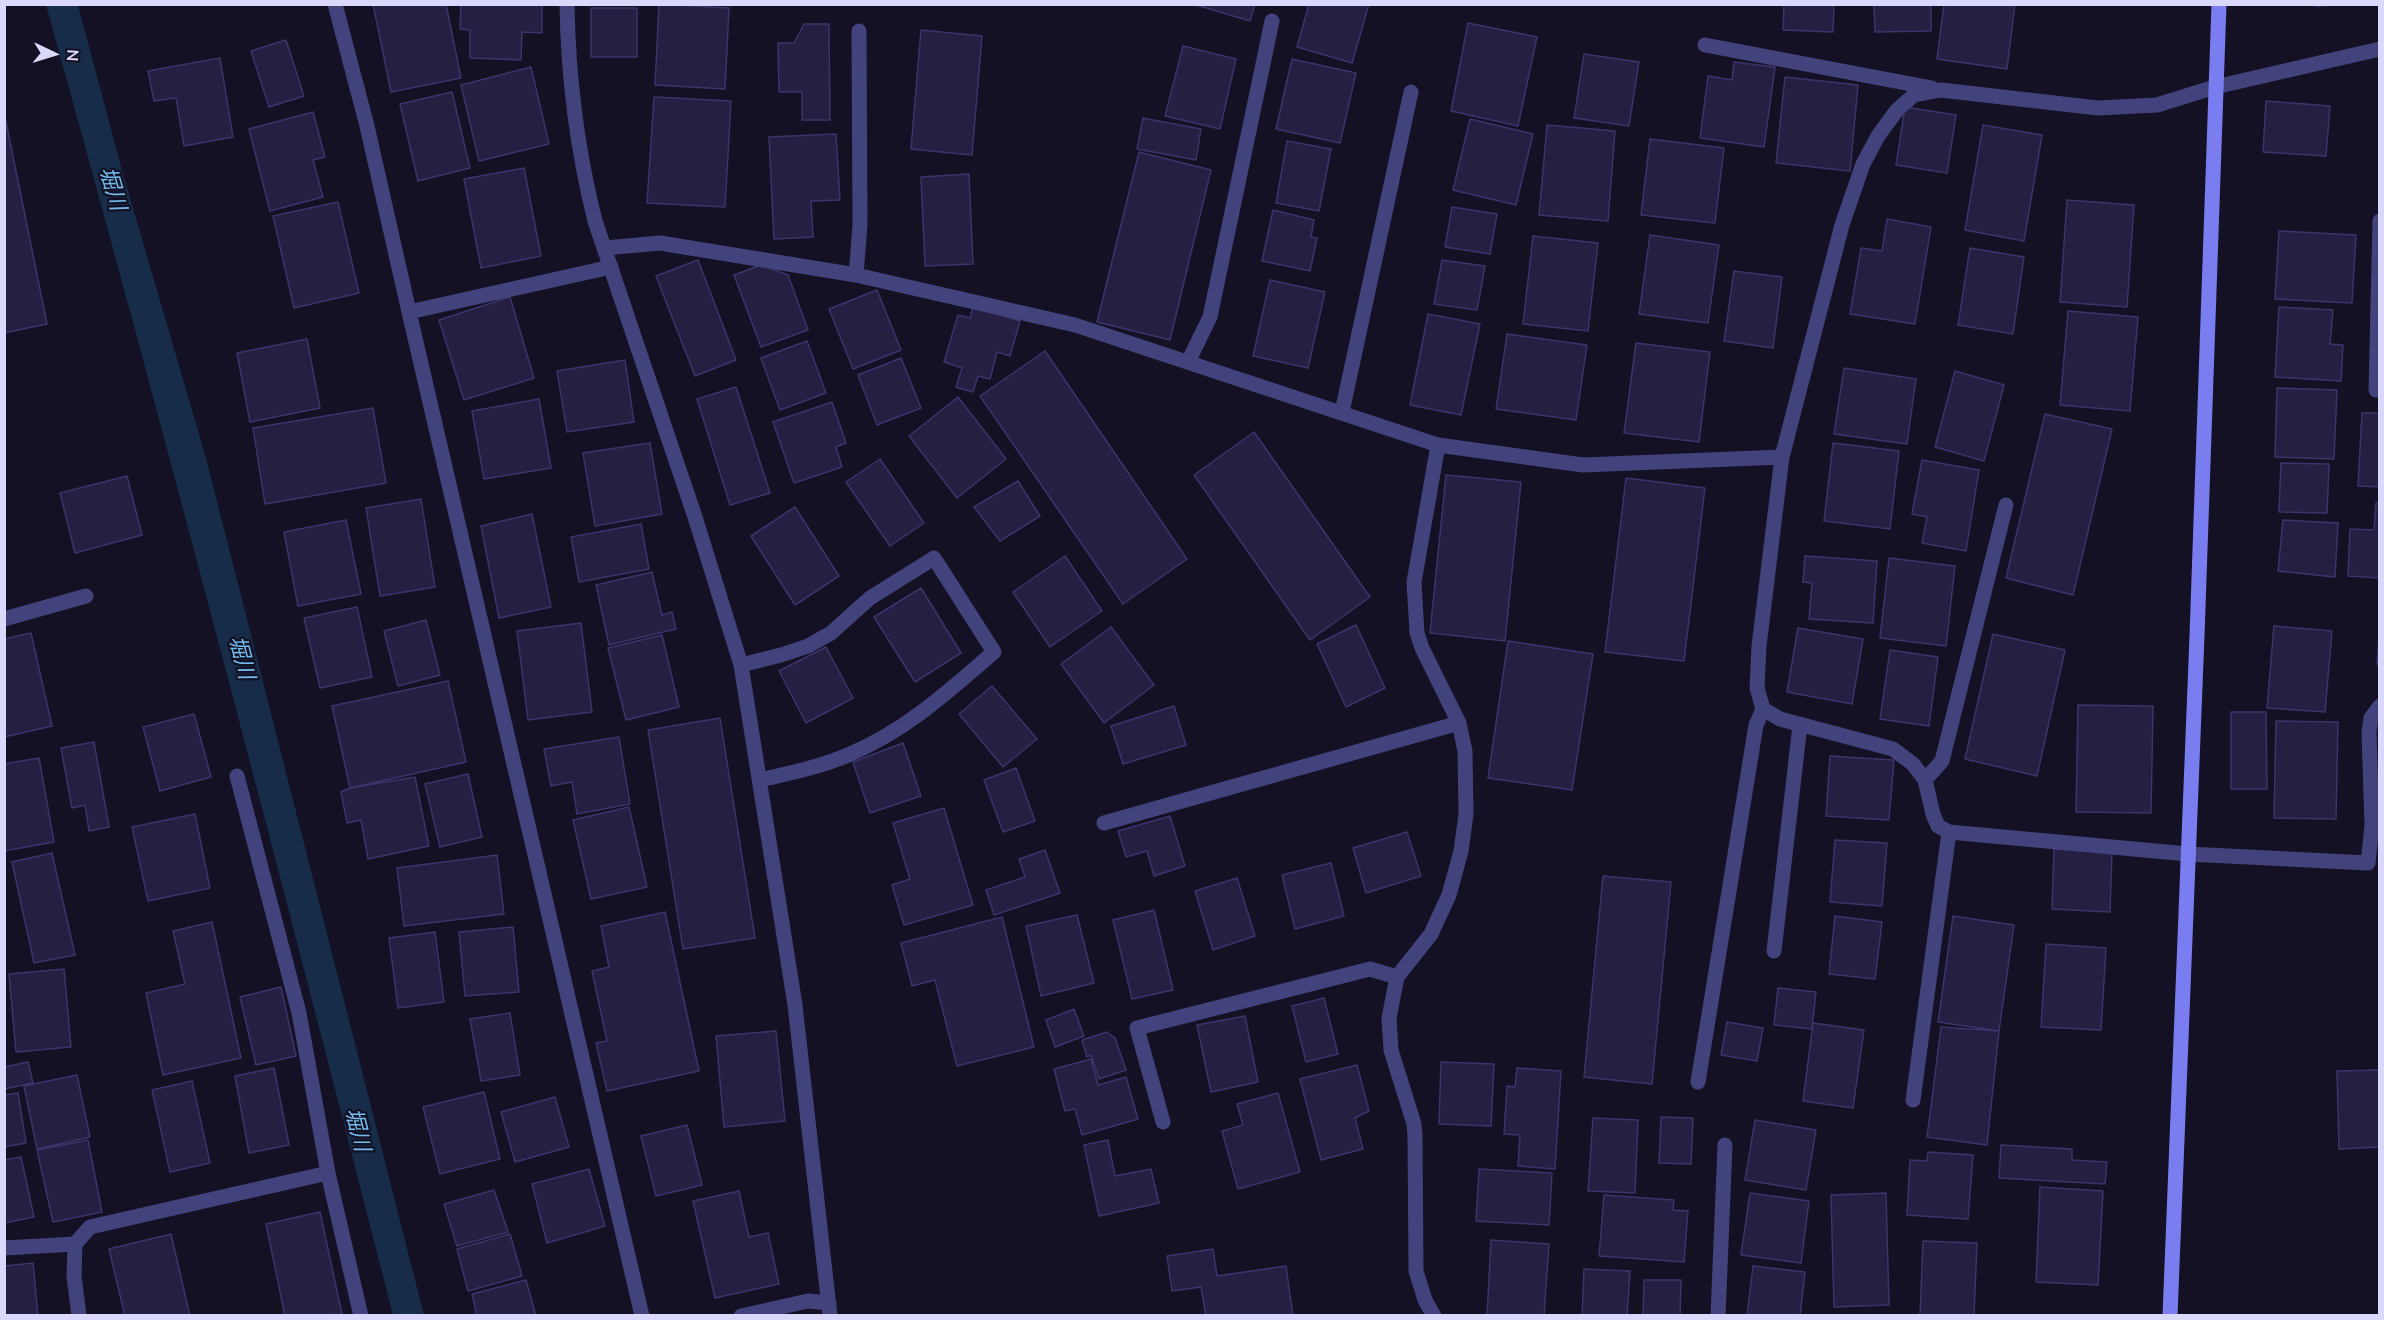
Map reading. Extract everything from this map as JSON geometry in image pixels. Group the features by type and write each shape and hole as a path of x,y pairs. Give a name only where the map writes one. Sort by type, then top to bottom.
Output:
{"street":[{"path":"335,4 367,126 642,1316"},
{"path":"567,4 568,49 587,187 604,248 741,665 795,1005 829,1309 808,1301 741,1316"},
{"path":"2170,1316 2219,4"},
{"path":"1188,362 1210,317 1272,21"},
{"path":"856,275 860,225 860,31"},
{"path":"1705,45 1941,90 2098,108 2157,105 2215,87 2379,49"},
{"path":"1698,1082 1756,725 1762,709 1757,688 1759,646 1782,457 1842,225 1863,164 1878,136 1897,110 1914,95 1941,90"},
{"path":"1342,412 1411,92"},
{"path":"2379,221 2376,390 2379,390"},
{"path":"604,248 660,243 856,275 1075,325 1438,445 1583,465 1782,457"},
{"path":"409,312 611,267"},
{"path":"1434,1316 1425,1300 1416,1271 1414,1124 1391,1050 1389,1018 1397,977 1431,934 1449,895 1461,851 1466,814 1465,751 1459,723 1422,648 1417,633 1413,600 1414,582 1438,445"},
{"path":"1925,780 1942,761 2006,505"},
{"path":"741,665 781,656 808,646 831,633 870,598 934,558 994,652 934,705 880,740 818,766 760,780"},
{"path":"4,619 86,596"},
{"path":"1762,709 1780,719 1893,749 1912,764 1925,780 1938,826 1949,832 2188,854 2368,863 2372,826 2369,732 2371,718 2379,706"},
{"path":"1104,823 1459,723"},
{"path":"1774,951 1800,725"},
{"path":"237,776 299,1013 328,1173 361,1316"},
{"path":"1913,1100 1949,832"},
{"path":"1163,1122 1137,1028 1370,969 1397,977"},
{"path":"1718,1316 1725,1145"},
{"path":"79,1316 74,1276 75,1244 90,1227 328,1173"},
{"path":"4,1248 75,1244"}],"water":[{"name":"堀川","path":"46,5 78,5 123,174 206,458 424,1315 393,1315 223,659"}],"building":[{"path":"373,4 446,4 461,78 391,92"},
{"path":"461,4 542,4 542,33 522,32 521,60 470,58 470,30 460,29"},
{"path":"659,4 729,8 725,89 655,85"},
{"path":"1193,4 1255,4 1250,21"},
{"path":"1309,4 1369,4 1352,63 1297,47"},
{"path":"1784,4 1834,4 1833,32 1783,30"},
{"path":"1874,4 1931,4 1931,31 1875,32"},
{"path":"1944,4 2015,4 2007,69 1937,59"},
{"path":"2315,4 2357,4 2315,6"},
{"path":"591,8 637,8 637,57 591,57"},
{"path":"1468,23 1537,37 1518,126 1451,111"},
{"path":"804,24 829,24 830,120 802,120 802,92 779,92 778,43 794,43"},
{"path":"921,30 982,36 972,155 911,149"},
{"path":"286,40 304,96 269,107 251,51"},
{"path":"1183,46 1236,59 1220,129 1165,116"},
{"path":"1584,54 1639,62 1629,126 1574,118"},
{"path":"220,58 233,137 184,146 176,98 154,101 148,71"},
{"path":"1292,59 1356,73 1340,143 1276,129"},
{"path":"1734,62 1775,67 1764,147 1700,138 1708,76 1732,80"},
{"path":"531,67 549,144 479,161 461,85"},
{"path":"1785,77 1858,85 1850,171 1776,163"},
{"path":"452,92 470,168 418,181 400,104"},
{"path":"654,97 731,101 725,207 647,203"},
{"path":"2266,101 2330,106 2326,156 2263,152"},
{"path":"1905,107 1956,115 1947,173 1896,165"},
{"path":"4,112 47,324 4,333"},
{"path":"313,112 325,157 313,160 323,197 270,211 249,129"},
{"path":"1143,118 1201,129 1196,160 1137,149"},
{"path":"1470,119 1533,134 1516,205 1453,190"},
{"path":"1547,125 1615,131 1608,221 1539,215"},
{"path":"1983,125 2042,135 2024,241 1965,230"},
{"path":"836,134 840,200 811,201 813,237 774,239 769,137"},
{"path":"1650,139 1724,148 1715,223 1641,215"},
{"path":"1287,141 1331,149 1319,211 1276,203"},
{"path":"1139,152 1211,170 1170,340 1097,322"},
{"path":"524,168 541,256 481,268 464,179"},
{"path":"969,174 973,264 925,266 921,177"},
{"path":"2067,200 2134,205 2127,307 2060,302"},
{"path":"338,202 359,293 294,308 273,216"},
{"path":"1452,207 1497,214 1490,254 1445,247"},
{"path":"1273,210 1314,220 1311,237 1317,238 1310,271 1262,261"},
{"path":"1887,219 1931,227 1915,324 1850,314 1861,248 1882,251"},
{"path":"2279,231 2356,235 2352,303 2275,299"},
{"path":"1650,235 1719,245 1708,323 1639,314"},
{"path":"1533,236 1598,243 1588,331 1523,324"},
{"path":"1970,248 2024,257 2013,334 1958,325"},
{"path":"698,260 736,360 695,376 656,276"},
{"path":"1442,260 1485,266 1477,310 1434,304"},
{"path":"761,265 788,275 808,330 761,347 734,275"},
{"path":"1734,271 1782,277 1773,348 1724,341"},
{"path":"1270,280 1325,292 1308,368 1253,356"},
{"path":"877,290 901,350 853,369 829,309"},
{"path":"510,297 534,378 464,400 439,320"},
{"path":"973,307 1020,321 1010,356 997,352 990,379 978,376 973,392 956,387 962,368 944,362 958,315 970,318"},
{"path":"2279,307 2333,310 2330,344 2343,345 2341,381 2275,377"},
{"path":"2068,311 2138,317 2130,411 2060,405"},
{"path":"1428,314 1480,324 1461,415 1410,405"},
{"path":"1507,334 1587,345 1576,420 1496,409"},
{"path":"307,339 320,408 250,422 237,353"},
{"path":"807,341 826,393 780,410 761,358"},
{"path":"1636,343 1710,352 1699,442 1624,433"},
{"path":"1045,351 1187,559 1123,604 980,396"},
{"path":"901,358 921,408 877,425 858,375"},
{"path":"625,360 634,422 567,432 557,371"},
{"path":"1844,368 1916,379 1907,444 1834,434"},
{"path":"1955,371 2004,385 1984,461 1935,447"},
{"path":"736,387 770,493 730,505 697,399"},
{"path":"2277,388 2337,390 2334,459 2275,457"},
{"path":"958,397 1006,459 957,498 909,436"},
{"path":"539,399 551,468 484,479 472,411"},
{"path":"832,402 846,443 836,447 842,467 794,483 773,422"},
{"path":"373,408 386,483 265,504 253,428"},
{"path":"2362,413 2380,413 2380,487 2358,486"},
{"path":"2045,414 2112,429 2073,595 2006,578"},
{"path":"1254,432 1370,597 1310,640 1194,475"},
{"path":"650,443 662,514 595,526 583,453"},
{"path":"1833,443 1899,451 1890,529 1824,521"},
{"path":"880,459 924,523 890,546 846,482"},
{"path":"1922,460 1979,470 1966,551 1922,543 1927,517 1912,514"},
{"path":"2281,463 2329,464 2327,513 2279,512"},
{"path":"1446,475 1521,482 1505,641 1430,633"},
{"path":"127,476 142,535 75,553 60,493"},
{"path":"1626,478 1705,488 1684,661 1605,652"},
{"path":"1018,481 1040,516 1000,541 974,507"},
{"path":"421,499 435,587 380,596 366,508"},
{"path":"2376,503 2380,503 2380,578 2348,576 2350,529 2374,530"},
{"path":"795,507 839,576 795,605 751,536"},
{"path":"532,514 551,607 499,618 481,526"},
{"path":"346,520 361,594 298,606 284,532"},
{"path":"2283,520 2338,523 2335,577 2278,571"},
{"path":"641,524 649,569 579,582 571,537"},
{"path":"1065,556 1102,611 1050,647 1013,592"},
{"path":"1805,556 1877,561 1873,623 1809,619 1812,583 1803,582"},
{"path":"1889,558 1955,566 1946,646 1880,638"},
{"path":"652,572 662,615 672,612 676,629 609,645 596,585"},
{"path":"921,588 961,653 915,682 874,617"},
{"path":"357,607 372,677 320,688 304,618"},
{"path":"426,620 440,675 398,686 384,631"},
{"path":"581,623 592,712 528,720 517,631"},
{"path":"2380,624 2380,664 2377,664"},
{"path":"1356,625 1385,688 1346,707 1317,644"},
{"path":"2274,626 2332,631 2325,712 2267,708"},
{"path":"1111,627 1154,685 1104,723 1061,664"},
{"path":"1798,628 1863,639 1852,704 1787,692"},
{"path":"31,633 52,726 4,737 4,639"},
{"path":"1993,634 2065,650 2037,776 1965,759"},
{"path":"662,635 679,707 626,720 608,648"},
{"path":"1508,641 1593,654 1572,790 1488,778"},
{"path":"826,647 853,698 806,723 779,671"},
{"path":"1890,650 1938,657 1929,726 1880,719"},
{"path":"448,681 466,762 350,788 332,706"},
{"path":"992,686 1037,739 1003,767 959,714"},
{"path":"2078,705 2153,706 2151,813 2076,812"},
{"path":"1174,706 1186,745 1123,764 1111,726"},
{"path":"2231,712 2266,712 2267,789 2231,789"},
{"path":"194,714 211,777 160,791 143,727"},
{"path":"720,718 755,938 683,949 648,730"},
{"path":"2276,721 2338,722 2336,819 2274,818"},
{"path":"619,737 630,804 577,814 572,782 551,786 544,749"},
{"path":"94,742 109,827 89,831 85,805 72,808 61,748"},
{"path":"903,743 921,796 870,813 853,762"},
{"path":"1830,756 1894,760 1889,820 1826,816"},
{"path":"39,758 54,842 4,851 4,764"},
{"path":"1016,768 1035,821 1003,832 984,780"},
{"path":"468,774 482,837 440,847 425,784"},
{"path":"415,777 429,846 368,859 361,820 347,823 341,792 350,788"},
{"path":"629,807 647,887 591,899 573,820"},
{"path":"944,808 973,905 904,925 892,885 910,879 893,823"},
{"path":"195,814 210,888 148,901 132,827"},
{"path":"1170,816 1185,866 1154,876 1147,851 1126,857 1118,831"},
{"path":"1407,832 1421,876 1366,893 1353,848"},
{"path":"1835,840 1887,843 1882,906 1830,902"},
{"path":"2054,849 2112,852 2110,912 2052,909"},
{"path":"1045,850 1060,893 994,915 986,890 1025,877 1019,859"},
{"path":"52,853 75,955 34,963 12,862"},
{"path":"497,855 504,914 404,926 397,868"},
{"path":"1331,863 1344,916 1295,929 1282,875"},
{"path":"1603,876 1671,882 1652,1084 1584,1077"},
{"path":"1237,878 1255,936 1213,950 1195,891"},
{"path":"1154,910 1173,990 1132,999 1113,920"},
{"path":"665,912 699,1071 607,1091 596,1043 607,1041 592,971 609,967 601,926"},
{"path":"1077,915 1094,983 1041,996 1026,926"},
{"path":"1835,916 1882,922 1875,979 1829,974"},
{"path":"1953,916 2014,925 1999,1031 1938,1022"},
{"path":"1002,917 1034,1047 957,1066 935,980 912,986 901,943"},
{"path":"212,922 241,1058 163,1075 146,993 185,984 173,931"},
{"path":"513,927 519,992 465,996 459,932"},
{"path":"435,932 444,1002 398,1008 389,938"},
{"path":"2046,944 2106,948 2101,1030 2041,1027"},
{"path":"64,969 71,1047 16,1052 9,974"},
{"path":"281,987 296,1056 256,1065 240,997"},
{"path":"1778,988 1816,992 1812,1029 1774,1025"},
{"path":"1324,998 1338,1054 1306,1062 1292,1006"},
{"path":"1074,1009 1084,1036 1055,1047 1046,1020"},
{"path":"510,1013 520,1075 481,1081 470,1019"},
{"path":"1245,1016 1258,1082 1211,1092 1197,1025"},
{"path":"1727,1022 1763,1028 1757,1061 1721,1055"},
{"path":"1813,1023 1864,1030 1853,1108 1803,1101"},
{"path":"1941,1027 1999,1031 1987,1145 1927,1137"},
{"path":"776,1031 785,1121 724,1127 716,1036"},
{"path":"1107,1032 1115,1038 1126,1070 1099,1079 1091,1055 1087,1057 1082,1040"},
{"path":"1091,1059 1098,1085 1126,1077 1138,1119 1082,1135 1075,1109 1065,1111 1054,1069"},
{"path":"28,1062 33,1083 4,1089 4,1067"},
{"path":"1441,1062 1494,1064 1491,1126 1439,1124"},
{"path":"1357,1065 1369,1111 1355,1118 1363,1149 1321,1160 1300,1079"},
{"path":"274,1068 289,1145 249,1153 235,1076"},
{"path":"1517,1068 1561,1071 1555,1169 1518,1166 1520,1135 1504,1134 1507,1086 1515,1087"},
{"path":"2380,1070 2380,1147 2339,1149 2337,1071"},
{"path":"77,1075 90,1137 37,1149 24,1086"},
{"path":"192,1081 210,1163 170,1172 152,1090"},
{"path":"484,1092 500,1159 440,1174 423,1107"},
{"path":"18,1093 26,1143 4,1147 4,1095"},
{"path":"1278,1093 1300,1172 1238,1189 1222,1131 1243,1125 1237,1104"},
{"path":"555,1097 569,1147 515,1162 501,1112"},
{"path":"1661,1117 1693,1118 1691,1164 1659,1163"},
{"path":"1593,1118 1638,1120 1635,1193 1588,1191"},
{"path":"1755,1120 1816,1130 1806,1190 1745,1180"},
{"path":"687,1125 702,1185 656,1196 641,1136"},
{"path":"88,1140 102,1212 53,1222 37,1150"},
{"path":"1108,1140 1115,1176 1151,1169 1159,1203 1099,1216 1084,1145"},
{"path":"2001,1145 2072,1149 2072,1160 2107,1162 2105,1184 1999,1178"},
{"path":"1928,1152 1973,1155 1968,1219 1907,1215 1910,1160 1927,1161"},
{"path":"21,1157 34,1217 4,1223 4,1160"},
{"path":"589,1169 605,1226 547,1243 532,1184"},
{"path":"1479,1169 1552,1173 1549,1225 1476,1221"},
{"path":"2040,1187 2103,1191 2098,1285 2036,1282"},
{"path":"494,1190 508,1232 457,1246 444,1204"},
{"path":"739,1191 749,1237 768,1233 779,1284 715,1298 693,1201"},
{"path":"1750,1193 1809,1201 1801,1263 1741,1255"},
{"path":"1886,1193 1889,1305 1834,1307 1831,1195"},
{"path":"1604,1195 1674,1200 1673,1210 1688,1211 1684,1262 1599,1256"},
{"path":"320,1212 342,1314 285,1316 266,1224"},
{"path":"171,1234 190,1316 125,1316 109,1249"},
{"path":"510,1234 522,1276 468,1291 457,1249"},
{"path":"1491,1240 1549,1244 1544,1316 1487,1316"},
{"path":"1923,1241 1977,1243 1974,1316 1920,1316"},
{"path":"1213,1249 1217,1276 1286,1266 1293,1316 1206,1316 1201,1287 1172,1291 1167,1256"},
{"path":"33,1263 38,1316 4,1316 4,1266"},
{"path":"1753,1266 1805,1272 1800,1316 1747,1316"},
{"path":"1584,1269 1630,1271 1627,1316 1582,1316"},
{"path":"526,1280 536,1316 477,1316 472,1294"},
{"path":"1644,1280 1681,1280 1680,1316 1643,1316"}]}
